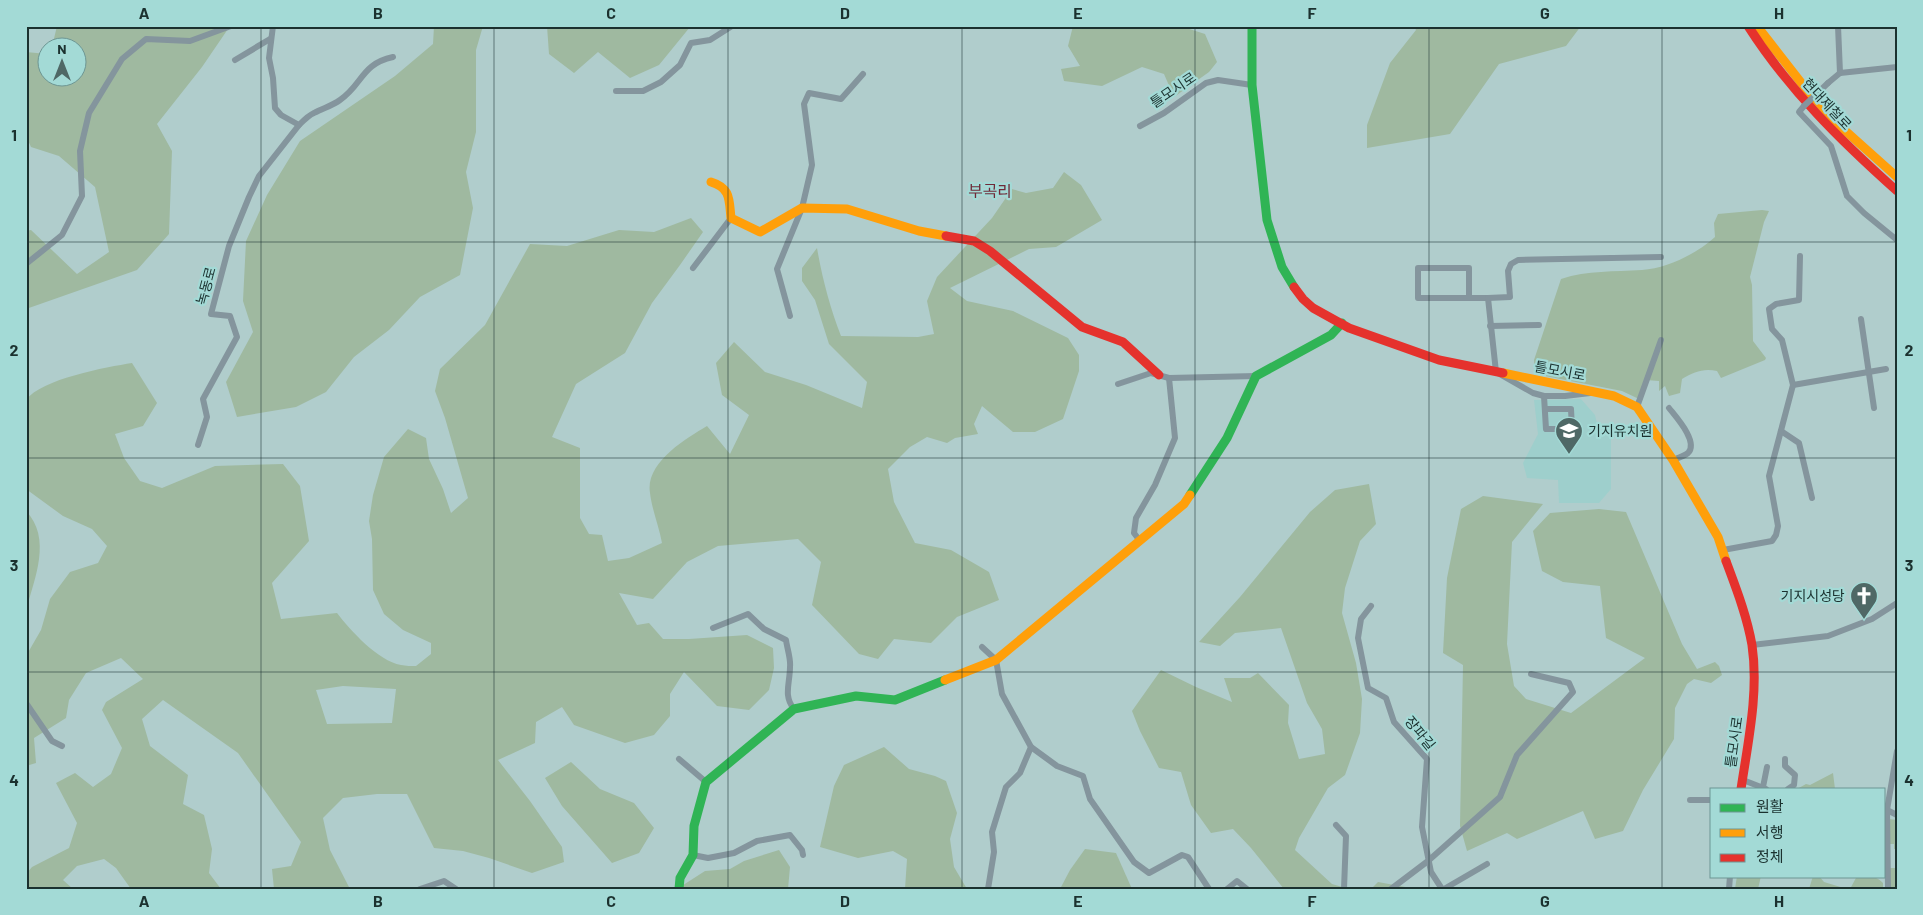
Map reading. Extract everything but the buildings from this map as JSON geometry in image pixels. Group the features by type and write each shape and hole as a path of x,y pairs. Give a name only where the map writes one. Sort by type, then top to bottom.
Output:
{"main road":[{"name":"현대제철로","path":"1748,26 1768,56 1819,118 1856,155 1897,191"},
{"name":"현대제철로","path":"1756,26 1811,96 1840,126 1897,177"},
{"name":"틀모시로","path":"1249,28 1252,85 1267,220 1279,258 1290,281 1303,299 1313,308 1349,328 1439,360 1614,396 1637,407 1674,460 1723,550 1745,614 1752,645 1754,670 1752,714 1742,784"},
{"path":"710,182 721,185 729,196 731,218 760,232 802,208 847,209 919,231 974,241 990,251 1082,327 1123,342 1159,375"},
{"path":"679,889 680,878 693,855 694,826 706,782 794,709 856,696 895,700 996,660 1184,504 1227,438 1256,376 1330,336 1342,323"}],"street":[{"path":"26,264 62,235 82,196 80,152 89,114 122,58 146,39 190,40 231,26"},
{"path":"273,26 269,58 273,78 275,108 281,116 299,124"},
{"path":"616,91 643,91 661,82 680,65 692,43 710,40 732,26"},
{"path":"1838,26 1840,73"},
{"path":"235,60 270,39"},
{"name":"녹동로","path":"198,445 207,417 203,399 238,337 230,316 211,314 229,246 259,176 299,124 312,114 339,101 352,90 366,70 382,59 393,57"},
{"path":"1897,67 1840,73 1799,112 1831,146 1847,196 1864,213 1897,240"},
{"path":"790,316 777,269 802,208 812,165 804,104 809,92 841,99 863,74"},
{"name":"틀모시로","path":"1140,126 1164,113 1206,83 1218,80 1252,85"},
{"path":"693,268 731,218"},
{"path":"1723,550 1772,541 1776,535 1778,526 1769,476 1793,385 1782,340 1772,329 1769,309 1776,304 1799,300 1800,256"},
{"path":"1469,298 1469,268 1418,268 1418,298 1469,298 1488,298 1510,298 1508,271 1511,264 1518,260 1661,257"},
{"path":"1488,298 1496,372 1533,393 1544,396 1565,396 1597,392"},
{"path":"1861,319 1874,408"},
{"path":"1490,326 1539,325"},
{"path":"1637,407 1661,340"},
{"path":"1793,385 1886,369"},
{"path":"1118,384 1151,373 1169,378 1256,376"},
{"path":"1140,541 1134,533 1136,518 1155,485 1175,438 1169,378"},
{"path":"1544,396 1544,409 1546,429 1572,429 1571,409 1544,409"},
{"path":"1669,408 1690,438 1691,446 1688,453 1674,460"},
{"path":"1781,431 1799,443 1812,498"},
{"path":"1752,645 1828,636 1872,619 1897,603"},
{"name":"장파길","path":"1371,606 1361,619 1358,638 1368,688 1386,698 1394,722 1427,759 1422,827 1431,872 1443,889"},
{"path":"713,628 748,614 764,629 786,640 791,666 786,692 794,709"},
{"path":"982,646 996,660 1002,694 1031,747 1057,766 1082,776 1090,799 1134,862 1149,873 1182,856 1188,856 1209,889"},
{"path":"1391,889 1428,861 1500,797 1517,755 1573,692 1569,683 1531,674"},
{"path":"26,703 52,741 62,746"},
{"path":"988,889 994,852 992,832 1006,787 1020,773 1031,747"},
{"path":"1888,889 1887,810 1897,751"},
{"path":"679,759 706,782"},
{"path":"1785,759 1785,766 1795,775 1794,786 1790,788"},
{"path":"1742,784 1764,788 1767,767"},
{"path":"1690,800 1710,800"},
{"path":"1887,810 1897,815"},
{"path":"1336,825 1346,836 1344,889"},
{"path":"693,855 708,858 734,853 757,841 790,835 802,850 803,856"},
{"path":"1443,889 1487,864"},
{"path":"420,889 444,881 456,889"},
{"path":"1227,889 1237,881 1247,889"}],"shaded area":[{"name":"기지유치원","path":"1581,399 1595,415 1599,432 1611,437 1611,489 1599,503 1559,503 1558,480 1527,478 1523,463 1538,434 1534,400"}],"green space":[{"path":"57,26 230,26 202,67 157,124 172,151 169,234 137,270 26,309 26,231 31,230 77,274 109,252 95,187 59,156 31,147 26,136 26,52 38,53 38,88 88,88 88,38 54,38"},
{"path":"434,26 483,26 476,50 476,132 466,172 473,208 460,275 420,297 389,330 354,357 326,392 296,407 237,417 226,382 253,332 243,301 246,241 267,195 300,141 395,76 433,44"},
{"path":"547,26 690,27 659,65 630,78 598,52 574,73 549,54"},
{"path":"1073,26 1180,26 1205,34 1217,62 1209,72 1174,97 1164,74 1142,67 1102,86 1064,81 1061,69 1080,66 1068,46"},
{"path":"1414,26 1581,26 1566,46 1499,64 1450,134 1367,148 1367,125 1390,63 1416,30"},
{"path":"1064,172 1081,185 1102,220 1056,247 1029,249 950,288 967,301 1013,311 1068,338 1079,355 1079,371 1063,419 1035,432 1013,432 982,406 974,424 978,434 955,438 947,443 927,437 910,447 888,469 894,502 915,543 951,550 989,572 999,600 957,617 931,643 894,639 878,659 859,654 812,605 821,562 798,539 718,546 687,562 653,599 619,593 637,625 649,623 663,639 747,635 773,648 774,668 769,690 749,710 717,706 684,672 670,694 670,716 654,735 625,743 574,725 562,707 536,722 535,743 498,760 562,847 564,862 532,873 463,851 434,848 407,794 377,794 343,798 323,818 330,850 350,889 274,889 272,869 291,866 301,842 238,753 163,700 142,719 150,746 188,775 183,804 204,815 212,849 209,873 221,889 131,889 116,868 104,859 77,866 63,880 73,889 26,889 26,874 32,867 69,848 77,823 56,783 75,773 93,787 111,774 122,748 102,710 106,702 143,679 121,658 86,673 69,700 66,718 34,738 36,763 26,766 26,656 41,630 50,599 70,572 98,563 107,546 92,529 63,516 26,489 26,400 34,393 45,386 75,375 132,363 157,403 143,426 115,434 124,458 140,481 162,488 215,466 283,464 300,486 309,541 272,583 281,619 337,613 365,644 383,658 401,665 416,666 431,654 431,643 403,630 384,614 373,590 372,539 369,521 373,495 384,457 408,429 426,438 429,459 443,489 451,513 468,498 445,418 435,391 440,369 485,325 530,244 567,246 619,230 654,232 691,218 703,232 652,303 625,353 576,384 552,437 580,448 580,518 589,534 602,535 608,561 629,558 662,543 651,499 650,482 660,462 668,453 707,426 730,454 749,415 722,395 716,363 734,342 765,372 806,385 862,408 867,382 829,344 815,300 802,281 802,268 817,248 833,315 841,336 918,337 934,334 927,301 937,277 992,218 1012,189 1026,193 1053,188","holes":["343,686 396,689 392,723 327,724 316,690"]},
{"path":"1769,211 1764,222 1750,277 1752,285 1753,341 1766,358 1765,360 1721,378 1717,371 1703,370 1695,373 1682,379 1680,393 1669,396 1665,386 1659,391 1659,381 1646,380 1639,399 1622,391 1535,374 1534,360 1561,279 1591,273 1652,269 1672,263 1699,249 1715,237 1714,223 1718,214"},
{"path":"1369,484 1376,524 1360,541 1345,588 1342,613 1356,663 1362,699 1360,733 1345,775 1328,788 1299,838 1295,850 1332,884 1349,889 1284,889 1233,829 1211,833 1191,805 1181,772 1159,768 1132,711 1161,670 1232,702 1224,678 1250,678 1258,673 1289,705 1288,723 1299,759 1325,754 1322,729 1307,703 1281,628 1235,633 1220,646 1199,642 1240,597 1310,512 1335,490"},
{"path":"1483,496 1543,504 1512,542 1507,644 1514,686 1526,699 1571,713 1645,658 1606,638 1600,586 1563,582 1542,571 1533,531 1550,513 1599,509 1626,512 1682,644 1697,669 1715,662 1719,666 1722,675 1711,683 1694,679 1687,684 1675,708 1674,739 1643,790 1623,831 1595,839 1583,811 1517,839 1507,833 1467,851 1460,826 1463,665 1443,653 1447,578 1461,509"},
{"path":"26,511 34,522 40,546 37,572 26,610"},
{"path":"884,747 909,769 946,781 957,813 950,839 954,867 967,889 905,889 907,859 893,851 858,858 820,847 834,786 844,765"},
{"path":"571,762 600,789 634,803 654,828 639,853 612,863 562,806 545,778"},
{"path":"1833,773 1835,788 1799,788 1806,784 1810,785"},
{"path":"1889,819 1897,820 1897,849 1894,849 1894,844 1889,844"},
{"path":"1085,849 1116,853 1132,889 1060,889 1070,870"},
{"path":"779,850 790,867 788,889 677,889 705,871 730,869 744,861"},
{"path":"1890,868 1897,868 1895,889 1890,889"},
{"path":"1737,878 1761,878 1758,889 1735,889"},
{"path":"1812,878 1821,878 1824,882 1847,889 1809,889"},
{"path":"1856,878 1875,878 1883,883 1883,889 1850,889"},
{"path":"1378,882 1416,889 1371,889"}],"traffic: fast":[{"path":"1252,26 1252,85 1267,220 1282,267 1294,287"},
{"path":"1190,495 1227,438 1256,376 1331,335 1342,323"},
{"path":"679,889 680,878 693,855 694,826 706,782 794,709 856,696 895,700 945,680"}],"traffic: slow":[{"path":"1757,26 1806,89 1840,126 1897,177"},
{"path":"711,182 726,191 731,218 760,232 802,208 847,209 919,231 946,236"},
{"path":"1503,373 1614,396 1637,407 1673,460 1718,537 1726,561"},
{"path":"945,680 996,660 1184,504 1190,495"}],"traffic: jam":[{"path":"1748,26 1798,93 1836,134 1897,191"},
{"path":"946,236 974,241 990,251 1082,327 1123,342 1159,375"},
{"path":"1294,287 1313,308 1349,328 1439,360 1503,373"},
{"path":"1726,561 1747,623 1754,663 1752,717 1741,788"}],"place":[{"name":"기지유치원","path":"1569,455"},
{"name":"기지시성당","path":"1864,620"}],"district":[{"name":"부곡리","path":"990,191"}]}
